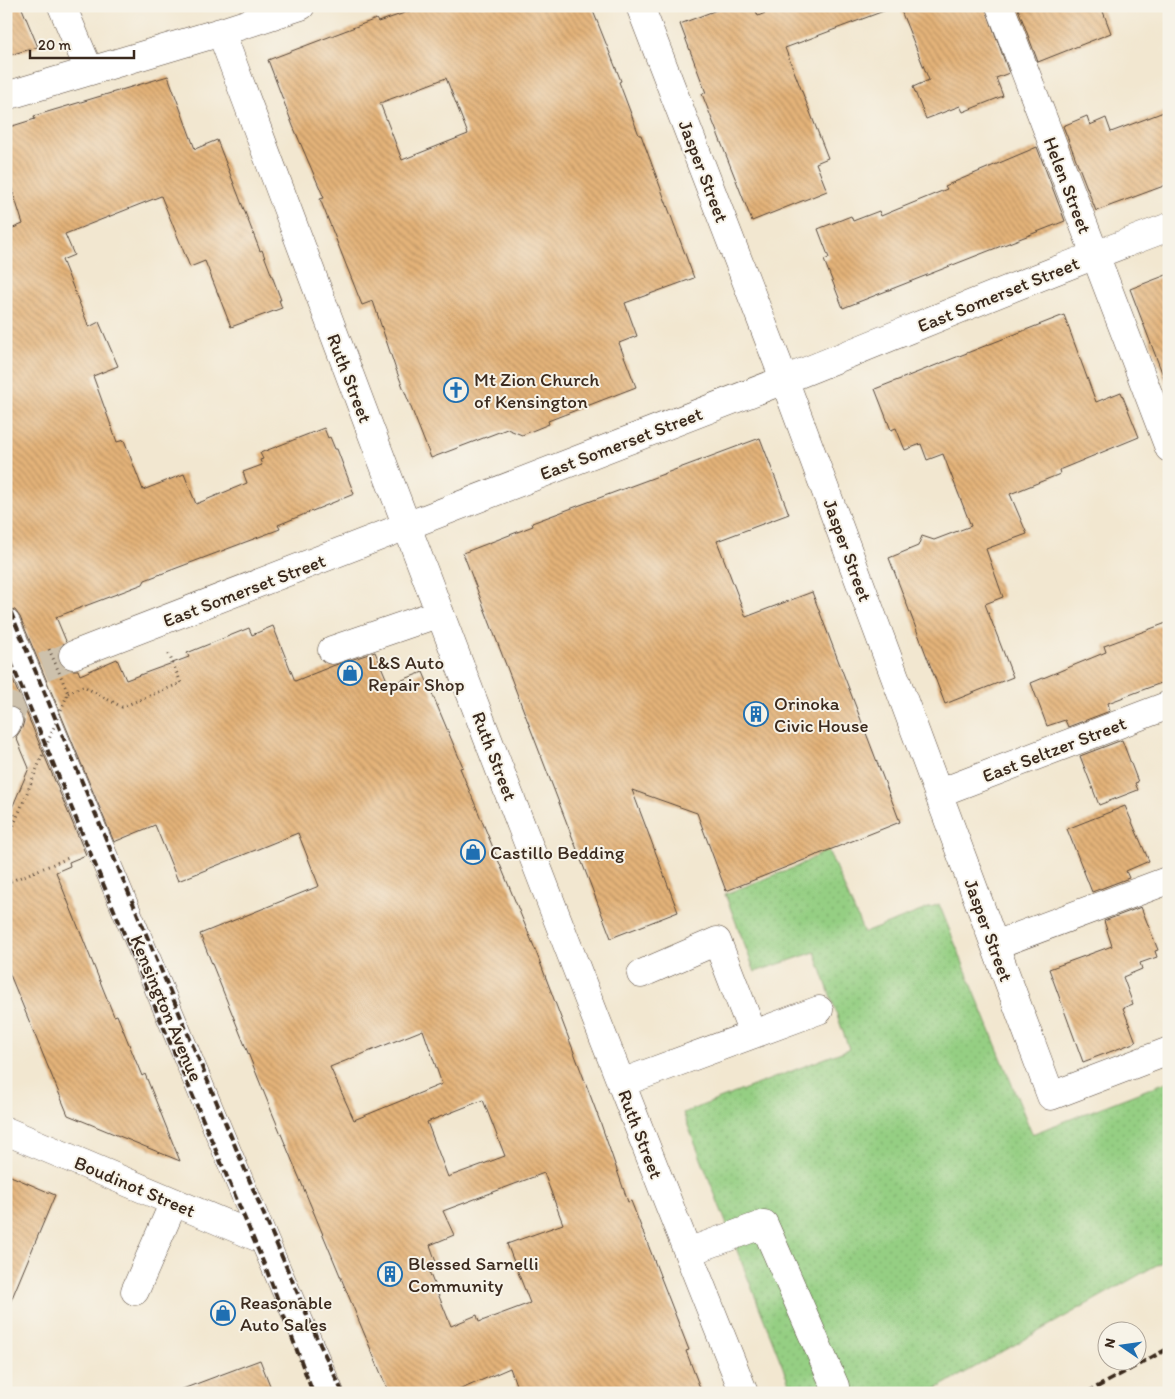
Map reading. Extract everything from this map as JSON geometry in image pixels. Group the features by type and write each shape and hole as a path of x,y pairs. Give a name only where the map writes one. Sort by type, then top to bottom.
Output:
{"street":[{"path":"62,6 89,70"},
{"path":"6,96 221,32 301,6"},
{"name":"Jasper Street","path":"640,6 784,379 1051,1096 1169,1052"},
{"name":"Helen Street","path":"1000,6 1169,448"},
{"name":"Ruth Street","path":"221,32 406,528 621,1083 744,1393"},
{"name":"East Somerset Street","path":"38,667 406,528 1169,227"},
{"path":"332,650 440,613"},
{"name":"Kensington Avenue","path":"6,623 38,667 264,1240 330,1393"},
{"name":"East Seltzer Street","path":"939,793 1169,705"},
{"path":"995,946 1169,880"},
{"path":"641,974 717,941 754,1034"},
{"path":"621,1083 819,1010"},
{"name":"Boudinot Street","path":"6,1131 264,1240"},
{"path":"135,1291 174,1202"},
{"path":"688,1252 764,1224 835,1386"}],"path":[{"path":"6,844 68,694 83,686 122,707 181,683 174,665"},
{"path":"38,667 68,694"},
{"path":"12,830 14,814"},
{"path":"6,883 41,868"}],"green space":[{"path":"828,850 864,933 939,904 1032,1134 1169,1081 1169,1258 929,1393 793,1393 683,1113 849,1049 815,952 755,972 725,894 796,867"}],"building":[{"path":"6,6 21,6 38,47 6,56"},
{"path":"425,6 591,6 694,278 625,303 637,336 619,343 636,387 548,421 549,424 522,435 507,429 431,458 395,367 373,301 362,305 320,199 324,198 293,126 268,60 376,19 378,22","holes":["446,78 468,134 402,160 380,103"]},
{"path":"727,6 754,6 758,16 782,6 889,6 889,9 785,48 828,158 816,163 827,191 752,221 702,94 706,93 680,24"},
{"path":"899,6 985,6 1009,73 996,78 1003,96 963,112 960,106 926,119 913,87 929,80"},
{"path":"1017,6 1101,6 1111,33 1038,62"},
{"path":"168,76 195,149 217,140 281,300 279,300 282,308 231,327 205,261 190,267 161,196 65,234 74,255 62,260 89,327 99,322 118,366 93,376 117,442 124,440 143,490 184,474 196,504 247,483 243,472 262,465 260,460 263,459 260,453 324,428 328,438 330,437 335,449 337,449 354,494 278,525 280,529 145,580 143,584 56,617 66,641 58,652 59,661 70,670 78,670 80,675 117,659 126,680 189,657 187,653 249,628 252,635 273,626 295,681 375,652 389,685 423,672 463,767 460,768 535,949 601,1124 628,1202 631,1201 689,1350 686,1351 702,1393 519,1393 510,1368 452,1393 389,1393 200,934 319,886 298,833 178,881 155,825 114,842 20,617 15,610 6,608 6,231 23,224 6,170 6,128 35,119 34,116","holes":["423,1030 442,1084 354,1120 330,1067","483,1100 505,1156 448,1177 427,1122","544,1173 563,1224 507,1244 530,1303 479,1322 477,1315 451,1326 428,1269 437,1265 430,1245 454,1235 443,1211"]},
{"path":"1169,110 1169,184 1096,211 1063,126 1087,116 1090,125 1106,118 1111,132"},
{"path":"1037,147 1065,221 843,308 824,260 829,258 818,229 851,216 853,221 879,211 881,216 947,189 945,186"},
{"path":"1169,274 1169,383 1166,383 1130,289"},
{"path":"1064,315 1096,402 1121,392 1139,437 1059,470 1060,474 1010,494 1027,534 986,549 1003,597 985,604 1013,677 945,704 889,558 918,546 922,536 934,540 971,526 943,454 927,460 921,444 905,450 896,428 891,430 875,389"},
{"name":"Orinoka Civic House","path":"760,438 789,514 717,541 746,617 812,592 900,822 726,891 697,813 632,790 678,912 611,938 463,553 533,526 532,523"},
{"path":"1169,622 1169,680 1108,703 1110,711 1068,727 1065,720 1047,726 1031,683 1106,652 1104,646"},
{"path":"6,664 86,855 69,862 70,866 56,872 114,1016 117,1015 142,1076 145,1074 180,1161 68,1115 6,965 6,822 29,768 16,737 24,721 21,713 15,707 6,706"},
{"path":"1122,740 1138,782 1135,783 1138,790 1099,805 1080,756"},
{"path":"1125,806 1149,861 1126,871 1129,878 1092,892 1067,829"},
{"path":"1141,907 1158,950 1155,951 1157,957 1140,963 1142,969 1123,977 1133,1004 1123,1008 1136,1042 1083,1062 1049,969 1112,946 1104,921"},
{"path":"6,1174 55,1195 7,1310 6,1310"},
{"path":"260,1360 273,1393 180,1393 180,1390"}],"tunnel":[{"path":"43,667 73,655"},
{"path":"8,721 22,687"}],"railway":[{"path":"6,601 267,1222 316,1336 343,1393"},
{"path":"6,650 267,1271 313,1393"},
{"path":"1086,1393 1169,1348"}],"place":[{"name":"Mt Zion Church of Kensington","path":"456,390"},
{"name":"L&S Auto Repair Shop","path":"350,673"},
{"name":"Orinoka Civic House","path":"756,714"},
{"name":"Castillo Bedding","path":"473,852"},
{"name":"Blessed Sarnelli Community","path":"390,1274"},
{"name":"Reasonable Auto Sales","path":"223,1313"}]}
